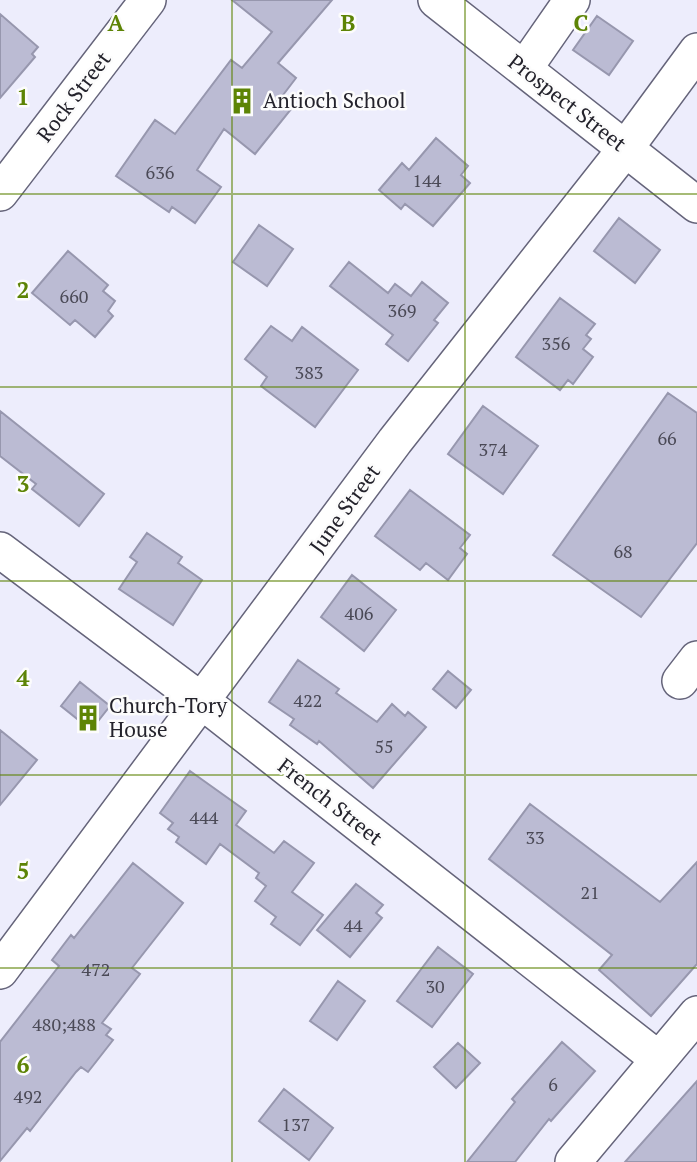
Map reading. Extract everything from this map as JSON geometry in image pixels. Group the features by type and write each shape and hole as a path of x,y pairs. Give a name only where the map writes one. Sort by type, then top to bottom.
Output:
{"street":[{"name":"Rock Street","path":"0,193 148,0"},
{"name":"Prospect Street","path":"436,0 697,205"},
{"path":"524,69 572,0"},
{"name":"June Street","path":"0,971 395,441 625,148 697,51"},
{"name":"French Street","path":"0,551 203,702 657,1058"},
{"path":"573,1162 657,1058 697,1014"}],"building":[{"path":"232,0 332,0 278,63 296,78 280,99 292,108 255,154 224,129 197,170 221,187 195,223 172,207 169,212 116,176 155,120 175,134 231,60 242,68 272,32"},
{"path":"0,14 38,47 32,54 35,57 0,98"},
{"path":"597,16 633,41 609,75 573,50"},
{"path":"436,138 468,166 461,175 470,183 433,226 405,204 401,209 379,190 402,163 409,170"},
{"path":"619,218 660,250 635,283 594,251"},
{"path":"259,225 293,249 267,286 233,262"},
{"path":"68,251 108,285 103,291 115,301 108,311 113,316 95,337 75,320 70,325 32,293"},
{"path":"349,262 388,293 395,284 411,296 422,282 448,303 434,320 438,323 408,361 386,344 393,335 330,286"},
{"path":"560,298 595,324 586,335 591,339 583,349 593,357 573,384 568,380 560,390 516,357"},
{"path":"271,326 292,341 302,327 358,370 315,427 261,386 267,377 245,359"},
{"path":"668,393 697,413 697,543 641,617 553,555"},
{"path":"483,406 538,446 503,494 448,454"},
{"path":"0,411 104,494 79,526 32,489 36,484 0,456"},
{"path":"410,490 470,535 460,548 467,554 448,580 426,563 420,570 375,536"},
{"path":"147,533 182,557 178,563 202,580 173,625 119,589 137,562 130,557"},
{"path":"352,575 396,610 364,651 321,617"},
{"path":"298,660 339,689 336,693 377,722 392,704 405,716 408,712 426,727 373,788 319,741 317,744 290,725 294,719 269,702"},
{"path":"448,671 471,690 456,708 433,689"},
{"name":"Church-Tory House","path":"80,682 110,706 91,730 61,706"},
{"path":"0,730 37,760 0,805"},
{"path":"190,771 246,811 236,825 274,853 284,841 314,863 292,892 323,915 300,945 271,924 276,917 255,901 266,886 256,878 259,873 220,844 206,864 176,842 179,837 168,829 173,823 160,813"},
{"path":"530,804 660,902 697,862 697,964 651,1016 599,970 612,955 489,859"},
{"path":"133,863 183,903 132,968 140,974 102,1023 111,1029 106,1035 113,1040 88,1072 81,1067 76,1072 30,1131 27,1128 0,1161 0,1042 59,966 52,960 71,935 74,938"},
{"path":"356,884 383,905 376,913 382,918 350,957 317,930"},
{"path":"438,947 473,974 432,1027 397,1001"},
{"path":"338,981 365,1001 337,1040 310,1021"},
{"path":"562,1042 595,1071 551,1121 549,1119 515,1162 467,1162 515,1102 512,1099"},
{"path":"458,1043 480,1063 456,1088 434,1067"},
{"path":"697,1081 697,1162 625,1162"},
{"path":"284,1089 333,1128 309,1160 259,1121"}],"place":[{"name":"Antioch School","path":"242,101"},
{"name":"Church-Tory House","path":"88,718"}]}
